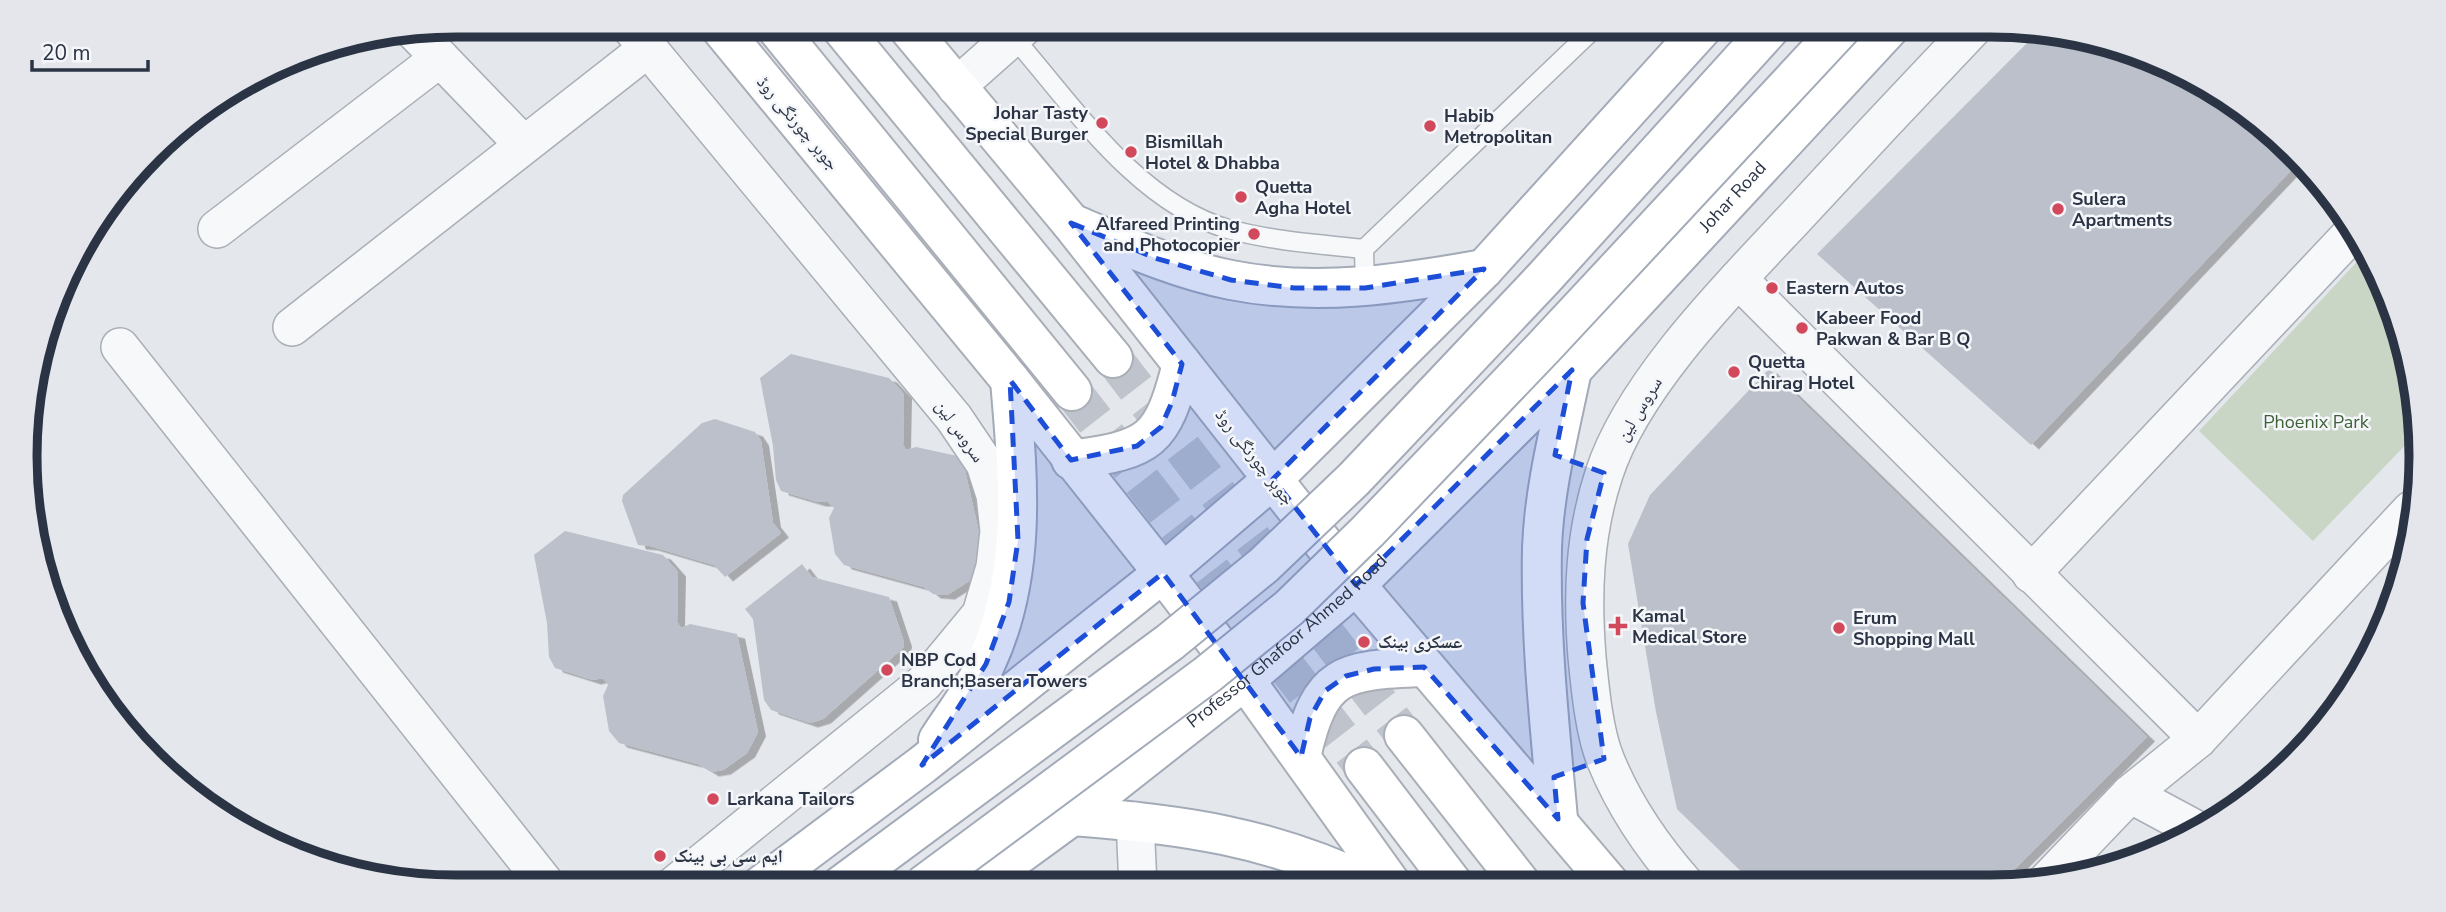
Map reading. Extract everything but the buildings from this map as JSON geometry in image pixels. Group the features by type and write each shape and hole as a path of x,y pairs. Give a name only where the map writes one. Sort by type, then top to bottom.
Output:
{"main road":[{"name":"جوہر چورنگی روڈ","path":"728,37 1010,380 1163,573 1245,680 1385,875"},
{"path":"784,37 1072,391"},
{"path":"849,37 1113,358"},
{"name":"جوہر چورنگی روڈ","path":"916,37 1071,223 1424,667 1558,819 1603,875"},
{"path":"775,875 922,765 1163,573 1273,479 1484,269 1694,37"},
{"path":"855,875 1170,642 1264,565 1363,469 1544,278 1762,37"},
{"path":"937,875 1208,674 1289,608 1368,531 1535,357 1833,37"},
{"name":"Johar Road","path":"1572,370 1881,37"},
{"path":"1071,223 1155,258 1231,280 1294,288 1366,288 1484,269"},
{"path":"1071,460 1108,455 1137,446 1161,427 1172,402 1182,364"},
{"path":"1558,819 1544,667 1542,546 1555,455 1572,370"},
{"name":"Professor Ghafoor Ahmed Road","path":"991,875 1072,816 1245,680 1356,584 1572,370"},
{"path":"922,765 986,664 1009,602 1018,540 1001,461 1010,380"},
{"path":"1301,757 1310,718 1325,691 1346,676 1365,671 1424,667"},
{"path":"1404,736 1514,875"},
{"path":"1364,767 1446,875"},
{"path":"1072,816 1135,821 1272,845 1329,864 1351,875"}],"street":[{"path":"292,327 523,144 638,37"},
{"name":"سروس لین","path":"638,37 954,418 1001,461 995,495 999,531 995,567 981,614 924,683 687,875"},
{"path":"956,87 1013,37"},
{"name":"سروس لین","path":"1679,875 1629,807 1604,759 1590,685 1583,603 1587,539 1604,473 1627,421 1660,374 1738,279 1965,37"},
{"path":"421,39 523,144"},
{"path":"217,229 440,58"},
{"path":"2032,574 2348,238"},
{"path":"1738,279 2198,739"},
{"path":"120,347 538,875"},
{"path":"1555,455 1604,473"},
{"path":"2058,870 2130,794 2198,739 2405,515"},
{"path":"1554,777 1604,759"},
{"path":"2130,794 2188,825"},
{"path":"1135,821 1137,875"}],"lane":[{"path":"1025,37 1132,173 1174,205 1239,231 1279,240 1364,249"},
{"path":"1366,288 1364,249 1585,37"}],"highlighted area":[{"path":"1071,223 1155,258 1231,280 1294,288 1365,288 1484,269 1273,479 1356,585 1572,370 1555,455 1604,473 1587,539 1583,603 1604,759 1554,777 1558,819 1424,667 1374,669 1346,676 1325,691 1310,718 1301,757 1163,573 922,765 986,664 1009,602 1018,540 1010,380 1071,460 1137,446 1161,427 1172,402 1182,364"}],"green space":[{"name":"Phoenix Park","path":"2360,259 2377,296 2395,347 2406,401 2408,442 2313,541 2199,431"}],"tunnel":[{"path":"1113,358 1404,735"},
{"path":"1072,391 1364,767"}],"place":[{"name":"Johar Tasty Special Burger","path":"1102,123"},
{"name":"Habib Metropolitan","path":"1430,126"},
{"name":"Bismillah Hotel & Dhabba","path":"1131,152"},
{"name":"Quetta Agha Hotel","path":"1241,197"},
{"name":"Sulera Apartments","path":"2058,209"},
{"name":"Alfareed Printing and Photocopier","path":"1254,234"},
{"name":"Eastern Autos","path":"1772,288"},
{"name":"Kabeer Food Pakwan & Bar B Q","path":"1802,328"},
{"name":"Quetta Chirag Hotel","path":"1734,372"},
{"name":"Kamal Medical Store","path":"1618,626"},
{"name":"Erum Shopping Mall","path":"1839,628"},
{"name":"عسکری بینک","path":"1364,642"},
{"name":"NBP Cod Branch;Basera Towers","path":"887,670"},
{"name":"Larkana Tailors","path":"713,799"},
{"name":"ایم سی بی بینک","path":"660,856"}]}
